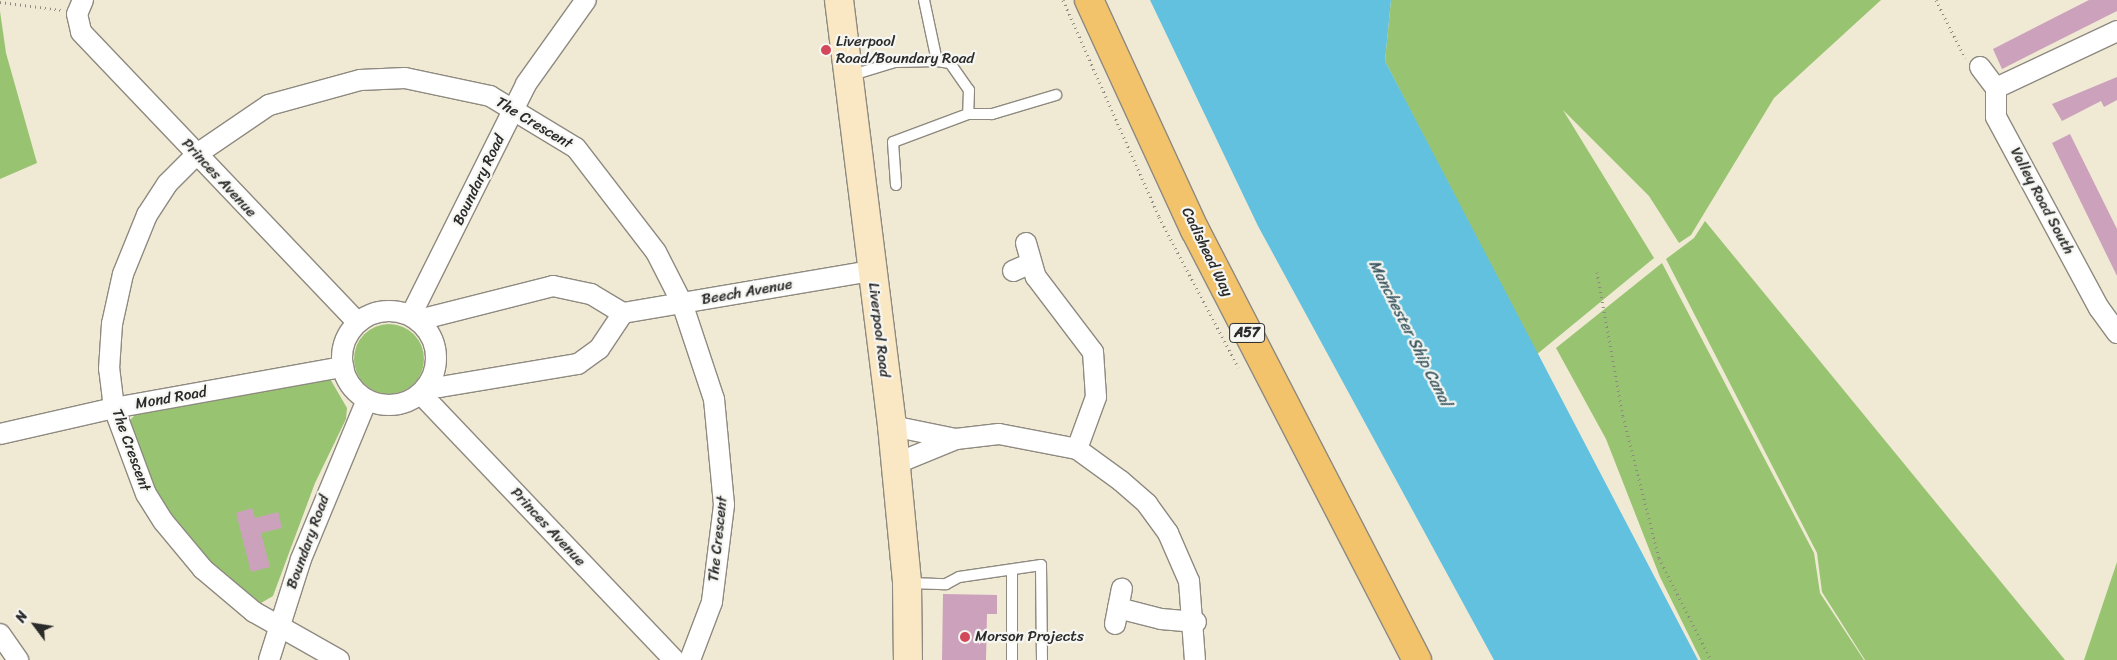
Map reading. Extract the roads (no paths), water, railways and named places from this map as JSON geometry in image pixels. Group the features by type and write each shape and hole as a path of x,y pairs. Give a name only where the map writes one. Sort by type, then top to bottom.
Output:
{"highway":[{"name":"Cadishead Way","path":"1088,0 1194,230 1417,660"}],"main road":[{"name":"Liverpool Road","path":"839,0 871,270 892,426 907,583 908,660"}],"street":[{"name":"Boundary Road","path":"415,317 515,109 551,44 586,0"},
{"name":"Princes Avenue","path":"80,15 197,154 357,322"},
{"path":"1980,67 1996,88 2117,31"},
{"name":"The Crescent","path":"339,660 277,628 203,569 163,521 146,494 114,408 109,360 123,274 147,215 167,184 197,154 269,105 360,80 404,78 460,86 515,109 561,136 592,164 656,252 682,303 714,399 724,505 712,602 690,660"},
{"name":"Valley Road South","path":"1996,88 1996,117 2099,308 2117,333"},
{"path":"1026,243 1021,267 1093,352 1096,398 1077,449"},
{"name":"Beech Avenue","path":"623,313 871,270"},
{"path":"553,286 591,294 623,313 599,349 578,364 425,389 404,403 385,405 367,400 351,386 342,368 342,351 357,322 374,312 393,310 415,317 553,286"},
{"path":"415,317 437,351 425,389"},
{"name":"Mond Road","path":"0,434 114,408 342,368"},
{"name":"Princes Avenue","path":"425,389 674,660"},
{"name":"Boundary Road","path":"269,660 277,628 332,476 367,400"},
{"path":"892,426 956,439"},
{"path":"895,464 956,439 999,434 1077,449 1147,504 1168,533 1189,581 1196,622 1195,660"},
{"path":"1118,607 1161,619 1196,622"},
{"path":"0,634 10,657"}],"lane":[{"path":"924,0 937,61"},
{"path":"848,77 895,62 937,61 950,63 969,90 968,114"},
{"path":"896,185 893,142 968,114 992,114 1056,96"},
{"path":"1012,660 1012,571 1016,566 1041,565 1042,660"},
{"path":"907,583 946,584 959,577 1012,571"}],"water":[{"name":"Manchester Ship Canal","path":"1150,0 1391,0 1385,61 1698,660 1494,660 1258,226"}],"place":[{"name":"Liverpool Road/Boundary Road","path":"826,50"},
{"name":"Morson Projects","path":"965,637"}]}
